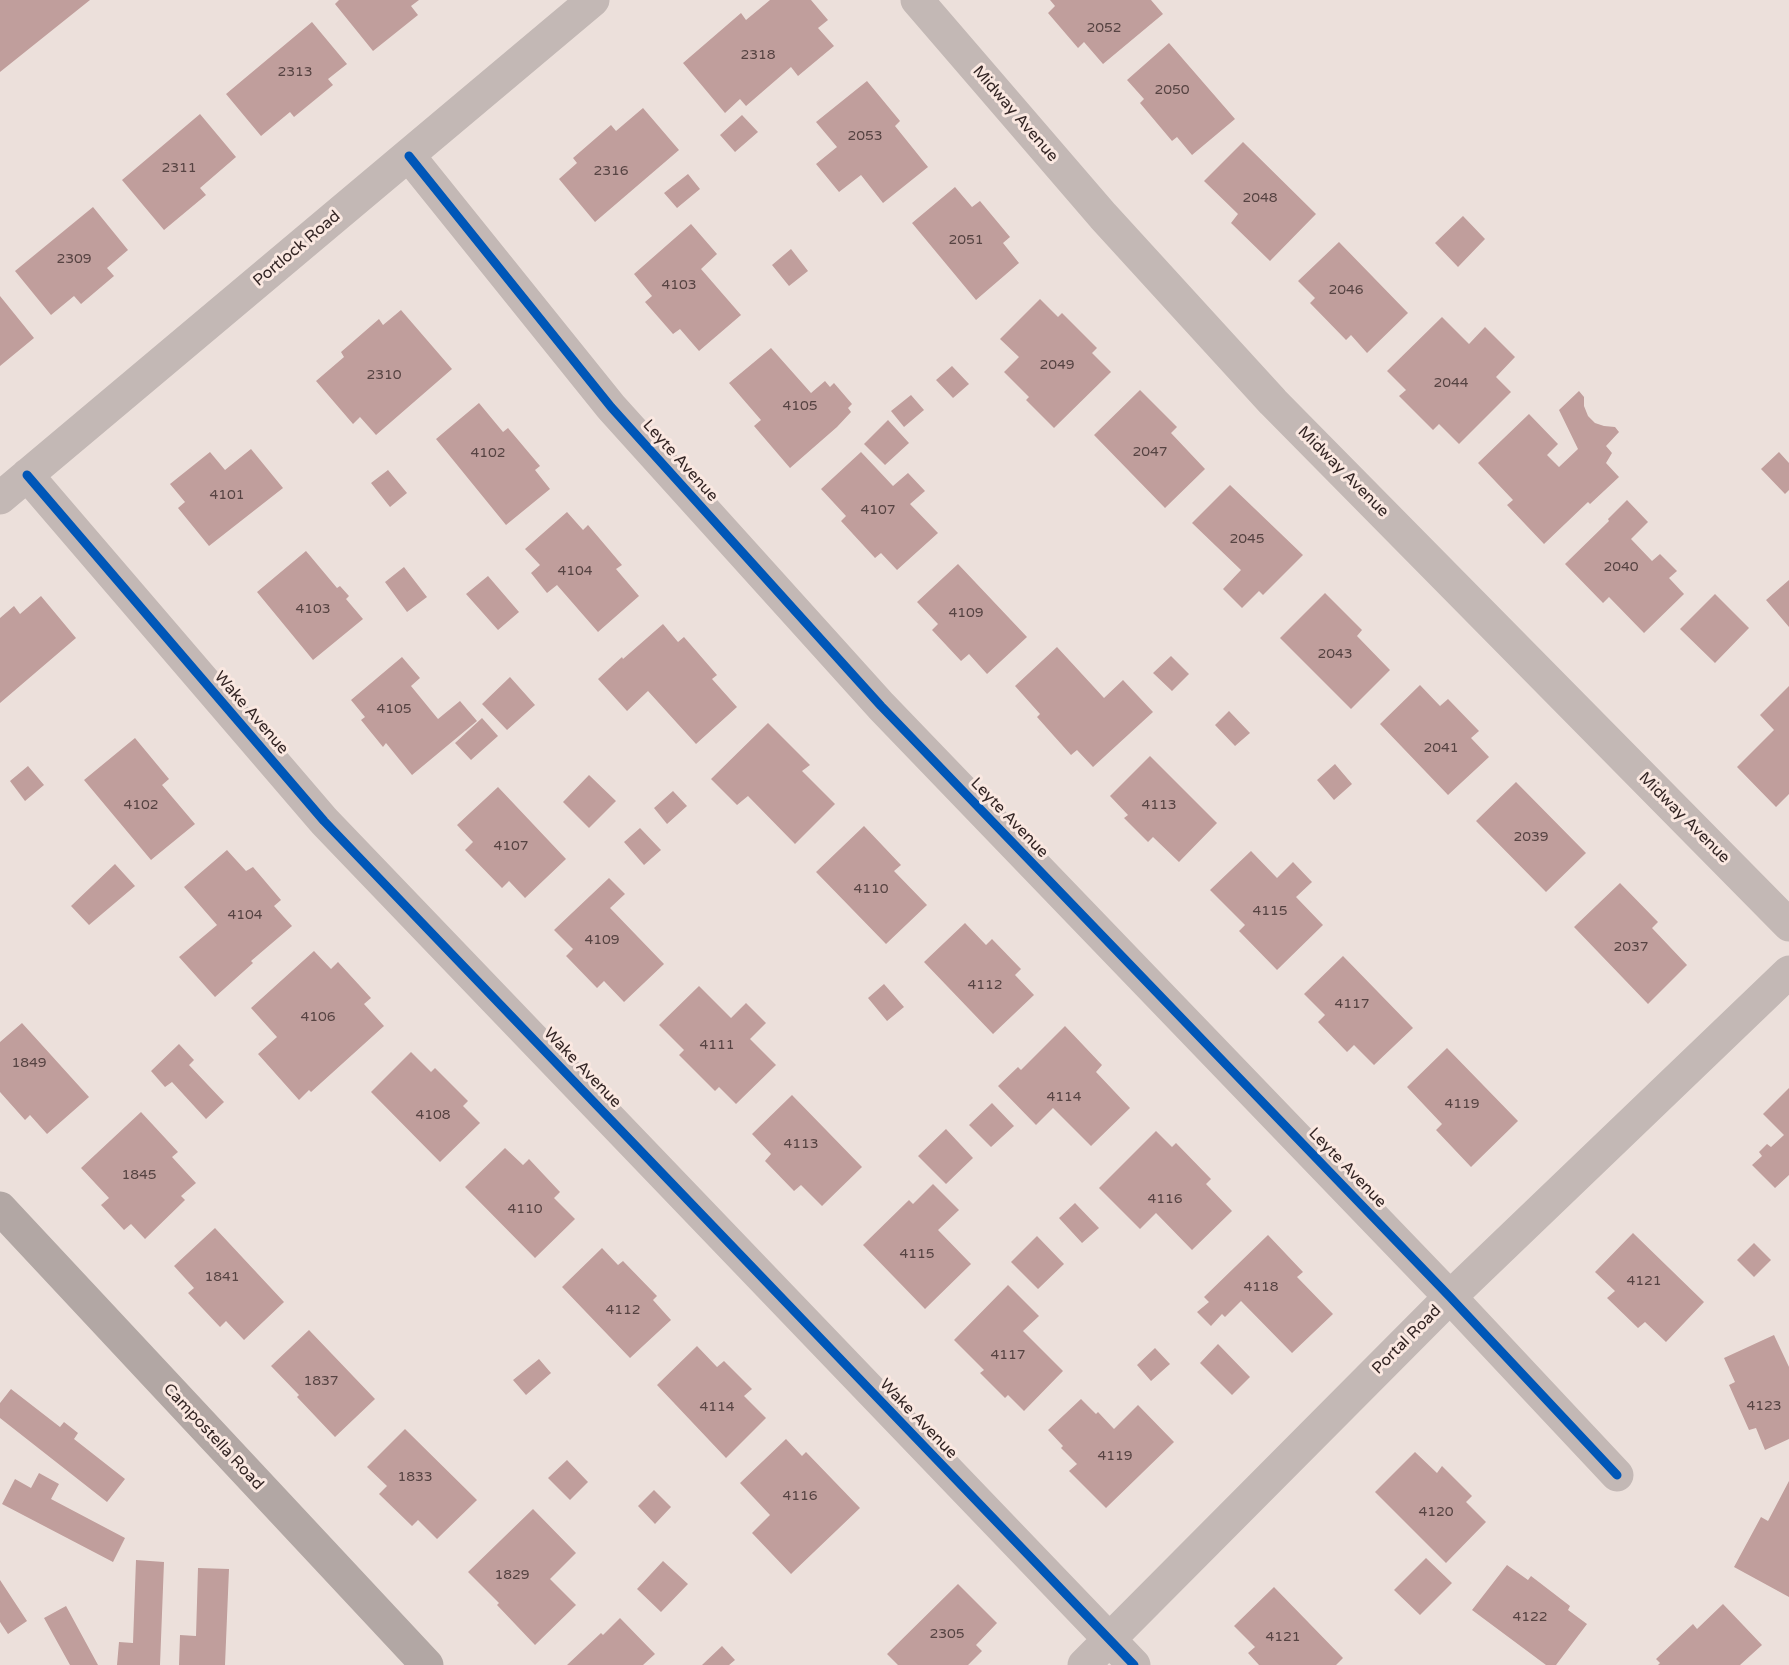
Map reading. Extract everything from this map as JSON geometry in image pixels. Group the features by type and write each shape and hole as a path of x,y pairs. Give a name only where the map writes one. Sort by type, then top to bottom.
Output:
{"main road":[{"name":"Campostella Road","path":"0,1208 427,1665"}],"street":[{"name":"Portlock Road","path":"0,498 593,0"},
{"name":"Midway Avenue","path":"917,0 1103,216 1273,402 1789,925"},
{"name":"Leyte Avenue","path":"409,156 611,407 881,706 1450,1297 1617,1475"},
{"name":"Wake Avenue","path":"27,475 324,821 1134,1665"},
{"name":"Portal Road","path":"1084,1665 1450,1297 1789,972"}],"building":[{"path":"0,0 90,0 0,72"},
{"path":"339,0 419,0 411,6 418,15 373,51 335,4"},
{"path":"770,0 811,0 828,20 818,28 834,46 798,76 791,67 746,106 740,99 725,113 683,63 741,13 746,20"},
{"path":"1050,0 1151,0 1163,14 1103,64 1084,42 1078,48 1048,13 1055,6"},
{"path":"312,22 347,64 328,79 333,85 294,117 290,112 261,136 226,94"},
{"path":"1169,43 1235,119 1192,155 1177,137 1172,141 1140,103 1144,99 1127,80"},
{"path":"867,81 900,121 895,126 928,167 883,203 861,175 839,192 816,164 837,147 816,122"},
{"path":"643,108 679,150 595,222 559,179 577,163 573,158 611,125 616,131"},
{"path":"200,114 236,157 200,188 206,195 164,230 122,180"},
{"path":"742,115 758,132 735,152 720,135"},
{"path":"1243,142 1316,214 1270,261 1231,223 1238,214 1204,181"},
{"path":"688,174 700,189 677,208 664,193"},
{"path":"955,187 972,207 980,201 1010,237 1003,243 1019,263 976,300 912,223"},
{"path":"93,207 128,250 107,268 114,276 81,304 74,296 51,315 15,271"},
{"path":"1463,216 1485,239 1458,267 1435,243"},
{"path":"691,224 717,254 701,269 741,315 699,351 680,329 673,334 645,302 652,296 634,274"},
{"path":"1339,242 1408,313 1367,353 1351,335 1346,340 1310,303 1315,298 1298,281"},
{"path":"791,249 808,271 789,286 772,265"},
{"path":"0,296 34,338 0,366"},
{"path":"1040,299 1058,317 1062,313 1097,348 1092,353 1111,372 1054,428 1026,400 1029,397 1004,372 1019,357 1000,339"},
{"path":"401,310 452,369 376,435 360,417 353,424 316,381 344,357 341,352 379,319 383,325"},
{"path":"1442,317 1469,344 1485,327 1515,357 1496,377 1511,392 1459,444 1439,424 1433,430 1399,396 1406,390 1387,371"},
{"path":"771,348 811,393 825,381 830,387 834,383 852,404 848,408 851,412 837,427 790,468 754,426 761,420 729,383"},
{"path":"952,366 969,384 953,398 936,380"},
{"path":"1140,390 1177,427 1171,433 1205,469 1165,508 1094,435"},
{"path":"1579,391 1584,397 1584,406 1588,416 1595,423 1615,427 1619,432 1606,446 1612,453 1606,463 1619,477 1590,504 1588,502 1544,544 1507,505 1513,500 1478,463 1529,414 1558,444 1547,455 1559,467 1578,449 1559,410"},
{"path":"911,395 924,410 904,427 891,411"},
{"path":"479,403 503,432 508,428 540,466 535,470 550,489 506,525 436,439"},
{"path":"888,420 909,443 885,465 864,444"},
{"path":"251,449 283,488 209,546 178,508 185,502 170,484 210,452 225,470"},
{"path":"861,452 893,486 908,473 925,491 910,504 938,533 897,570 881,553 875,558 841,521 846,516 821,489"},
{"path":"1779,452 1789,463 1789,490 1785,494 1761,469"},
{"path":"388,470 407,493 390,507 371,483"},
{"path":"1230,485 1303,555 1263,595 1259,591 1242,608 1223,589 1241,570 1192,523"},
{"path":"1627,500 1648,522 1631,539 1652,561 1660,554 1677,571 1669,578 1684,594 1644,633 1609,597 1603,603 1565,564"},
{"path":"567,512 583,530 588,525 622,565 616,569 639,596 598,632 557,585 547,593 531,573 540,565 525,549"},
{"path":"306,551 337,588 340,586 349,596 346,599 363,619 313,660 257,592"},
{"path":"958,564 1027,637 987,674 969,654 961,661 932,630 938,624 917,602"},
{"path":"404,567 427,597 407,612 385,582"},
{"path":"488,576 519,612 498,630 466,594"},
{"path":"1789,580 1789,627 1766,600"},
{"path":"1325,593 1362,630 1357,636 1390,670 1351,709 1280,638"},
{"path":"1715,594 1749,628 1715,663 1680,629"},
{"path":"41,596 76,638 0,703 0,618 14,606 20,614"},
{"path":"663,624 678,642 684,637 717,675 712,679 737,707 696,744 648,691 627,711 598,679"},
{"path":"1057,647 1104,698 1123,680 1153,712 1093,767 1077,750 1071,755 1037,717 1040,714 1015,686"},
{"path":"1171,656 1189,674 1172,691 1153,673"},
{"path":"402,657 420,678 411,686 438,719 460,701 477,721 412,775 386,743 383,747 361,720 365,717 351,700"},
{"path":"510,677 535,705 507,730 482,704"},
{"path":"1420,685 1440,706 1448,699 1479,731 1471,738 1489,757 1448,795 1380,724"},
{"path":"1789,686 1789,794 1776,807 1737,767 1774,730 1760,715"},
{"path":"1229,711 1250,733 1235,746 1215,725"},
{"path":"482,718 498,736 471,760 455,743"},
{"path":"768,723 810,765 802,771 835,804 795,844 748,796 737,805 711,779"},
{"path":"135,738 169,779 162,785 195,824 151,860 84,780"},
{"path":"1150,756 1217,823 1179,862 1153,837 1148,842 1124,818 1128,815 1110,796"},
{"path":"1335,764 1352,784 1334,800 1317,780"},
{"path":"28,766 44,785 25,801 10,781"},
{"path":"589,775 616,801 589,828 563,802"},
{"path":"1516,782 1586,853 1546,892 1476,821"},
{"path":"498,787 566,859 525,898 509,881 502,888 465,850 473,842 457,825"},
{"path":"673,791 687,806 667,824 654,808"},
{"path":"864,826 901,865 894,871 927,905 886,944 816,872"},
{"path":"640,828 661,850 644,865 624,842"},
{"path":"227,850 246,871 253,867 281,900 274,906 292,926 251,961 253,963 215,997 179,957 217,925 184,887"},
{"path":"1251,851 1277,878 1293,862 1312,882 1296,897 1323,925 1277,970 1239,931 1245,925 1210,890"},
{"path":"115,864 135,886 89,925 71,906"},
{"path":"609,878 625,894 610,908 664,964 624,1002 604,981 597,988 566,956 573,949 554,930"},
{"path":"1620,883 1658,922 1652,928 1687,965 1648,1004 1574,927"},
{"path":"965,923 986,945 992,939 1021,969 1015,975 1034,995 993,1034 924,962"},
{"path":"314,951 331,969 338,962 371,998 364,1004 384,1026 311,1092 309,1090 299,1100 258,1054 277,1037 251,1008"},
{"path":"1343,956 1413,1028 1374,1065 1354,1045 1347,1052 1318,1022 1325,1015 1304,994"},
{"path":"884,984 904,1007 887,1021 868,998"},
{"path":"699,986 731,1018 746,1003 766,1023 750,1039 776,1065 736,1104 719,1087 715,1091 679,1055 684,1050 659,1025"},
{"path":"22,1023 89,1097 47,1134 30,1115 25,1120 0,1092 0,1042"},
{"path":"1065,1026 1102,1065 1096,1072 1130,1108 1091,1146 1053,1108 1036,1125 998,1086 1018,1067 1021,1070"},
{"path":"179,1044 194,1060 189,1065 224,1102 206,1119 172,1082 165,1087 151,1071"},
{"path":"1447,1048 1518,1121 1471,1167 1436,1130 1442,1124 1407,1087"},
{"path":"411,1052 431,1072 435,1068 468,1101 463,1106 480,1123 440,1162 371,1092"},
{"path":"1789,1088 1789,1175 1775,1188 1752,1165 1762,1156 1759,1152 1767,1144 1771,1147 1784,1135 1763,1114"},
{"path":"792,1095 862,1167 822,1206 801,1185 794,1191 765,1161 771,1154 752,1134"},
{"path":"992,1103 1014,1126 991,1147 969,1125"},
{"path":"141,1112 178,1152 172,1157 196,1183 181,1196 185,1200 145,1239 131,1224 124,1230 101,1205 109,1198 81,1168"},
{"path":"946,1129 973,1158 946,1184 918,1156"},
{"path":"1156,1131 1172,1147 1176,1143 1211,1179 1206,1184 1232,1211 1192,1250 1156,1213 1140,1229 1099,1188"},
{"path":"505,1148 523,1165 529,1159 560,1192 554,1198 575,1219 535,1258 465,1187"},
{"path":"933,1184 959,1210 938,1230 971,1264 925,1309 863,1245 909,1200 913,1204"},
{"path":"1075,1203 1099,1228 1082,1243 1059,1218"},
{"path":"215,1228 284,1302 244,1340 226,1321 220,1327 188,1293 194,1288 174,1266"},
{"path":"1633,1233 1704,1302 1666,1342 1645,1322 1638,1328 1607,1298 1615,1291 1595,1272"},
{"path":"1268,1235 1303,1272 1297,1277 1333,1314 1292,1353 1241,1301 1225,1317 1222,1314 1211,1326 1197,1312 1209,1302 1204,1297"},
{"path":"1037,1236 1064,1264 1038,1289 1011,1262"},
{"path":"1754,1243 1771,1260 1754,1277 1737,1260"},
{"path":"602,1248 618,1265 623,1261 657,1296 653,1300 671,1320 630,1358 562,1287"},
{"path":"1008,1285 1039,1316 1023,1331 1063,1371 1024,1411 1008,1395 1005,1398 980,1373 984,1370 954,1340"},
{"path":"309,1330 375,1399 335,1437 271,1366"},
{"path":"1774,1335 1789,1367 1789,1439 1765,1450 1756,1428 1749,1430 1729,1385 1735,1382 1724,1358"},
{"path":"1218,1344 1250,1377 1232,1395 1200,1363"},
{"path":"697,1346 717,1367 724,1361 752,1389 744,1396 766,1418 726,1458 657,1385"},
{"path":"1155,1348 1170,1364 1151,1381 1137,1365"},
{"path":"539,1359 551,1373 526,1395 513,1380"},
{"path":"11,1389 60,1427 64,1422 78,1433 74,1439 125,1479 107,1502 0,1418 0,1403"},
{"path":"1081,1399 1096,1414 1098,1412 1114,1429 1138,1405 1174,1442 1106,1508 1069,1471 1077,1464 1048,1430"},
{"path":"405,1429 477,1500 437,1539 418,1520 412,1526 379,1494 387,1486 367,1467"},
{"path":"786,1439 802,1456 806,1452 860,1508 791,1574 752,1533 770,1515 740,1483"},
{"path":"1415,1452 1437,1473 1442,1466 1472,1496 1466,1502 1486,1522 1446,1563 1375,1492"},
{"path":"567,1460 588,1482 570,1500 548,1478"},
{"path":"39,1473 59,1484 51,1499 125,1538 113,1562 2,1504 15,1479 31,1488"},
{"path":"1789,1481 1789,1597 1734,1567 1761,1517 1768,1521"},
{"path":"654,1490 671,1507 655,1524 638,1506"},
{"path":"533,1509 576,1553 550,1579 576,1605 535,1645 497,1605 499,1603 468,1572"},
{"path":"1426,1558 1452,1583 1420,1615 1394,1590"},
{"path":"136,1560 164,1562 160,1665 117,1665 119,1642 133,1643"},
{"path":"663,1561 688,1584 661,1612 637,1589"},
{"path":"1507,1565 1528,1580 1531,1576 1570,1606 1568,1610 1587,1624 1556,1665 1546,1665 1472,1610"},
{"path":"198,1568 229,1569 225,1665 179,1665 180,1635 196,1636"},
{"path":"0,1580 27,1621 8,1634 0,1622"},
{"path":"958,1584 997,1623 976,1645 982,1651 968,1665 898,1665 887,1654"},
{"path":"1274,1587 1343,1658 1336,1665 1259,1665 1248,1653 1255,1647 1234,1626"},
{"path":"1723,1604 1762,1645 1740,1665 1658,1665 1660,1663 1656,1659 1693,1624 1697,1629"},
{"path":"66,1606 98,1665 70,1665 44,1618"},
{"path":"620,1618 655,1654 643,1665 567,1665 601,1633 603,1635"},
{"path":"722,1646 735,1660 729,1665 702,1665"}],"cycle path":[{"path":"409,156 611,407 881,706 1450,1297 1617,1475"},
{"path":"27,475 324,821 1134,1665"}]}
